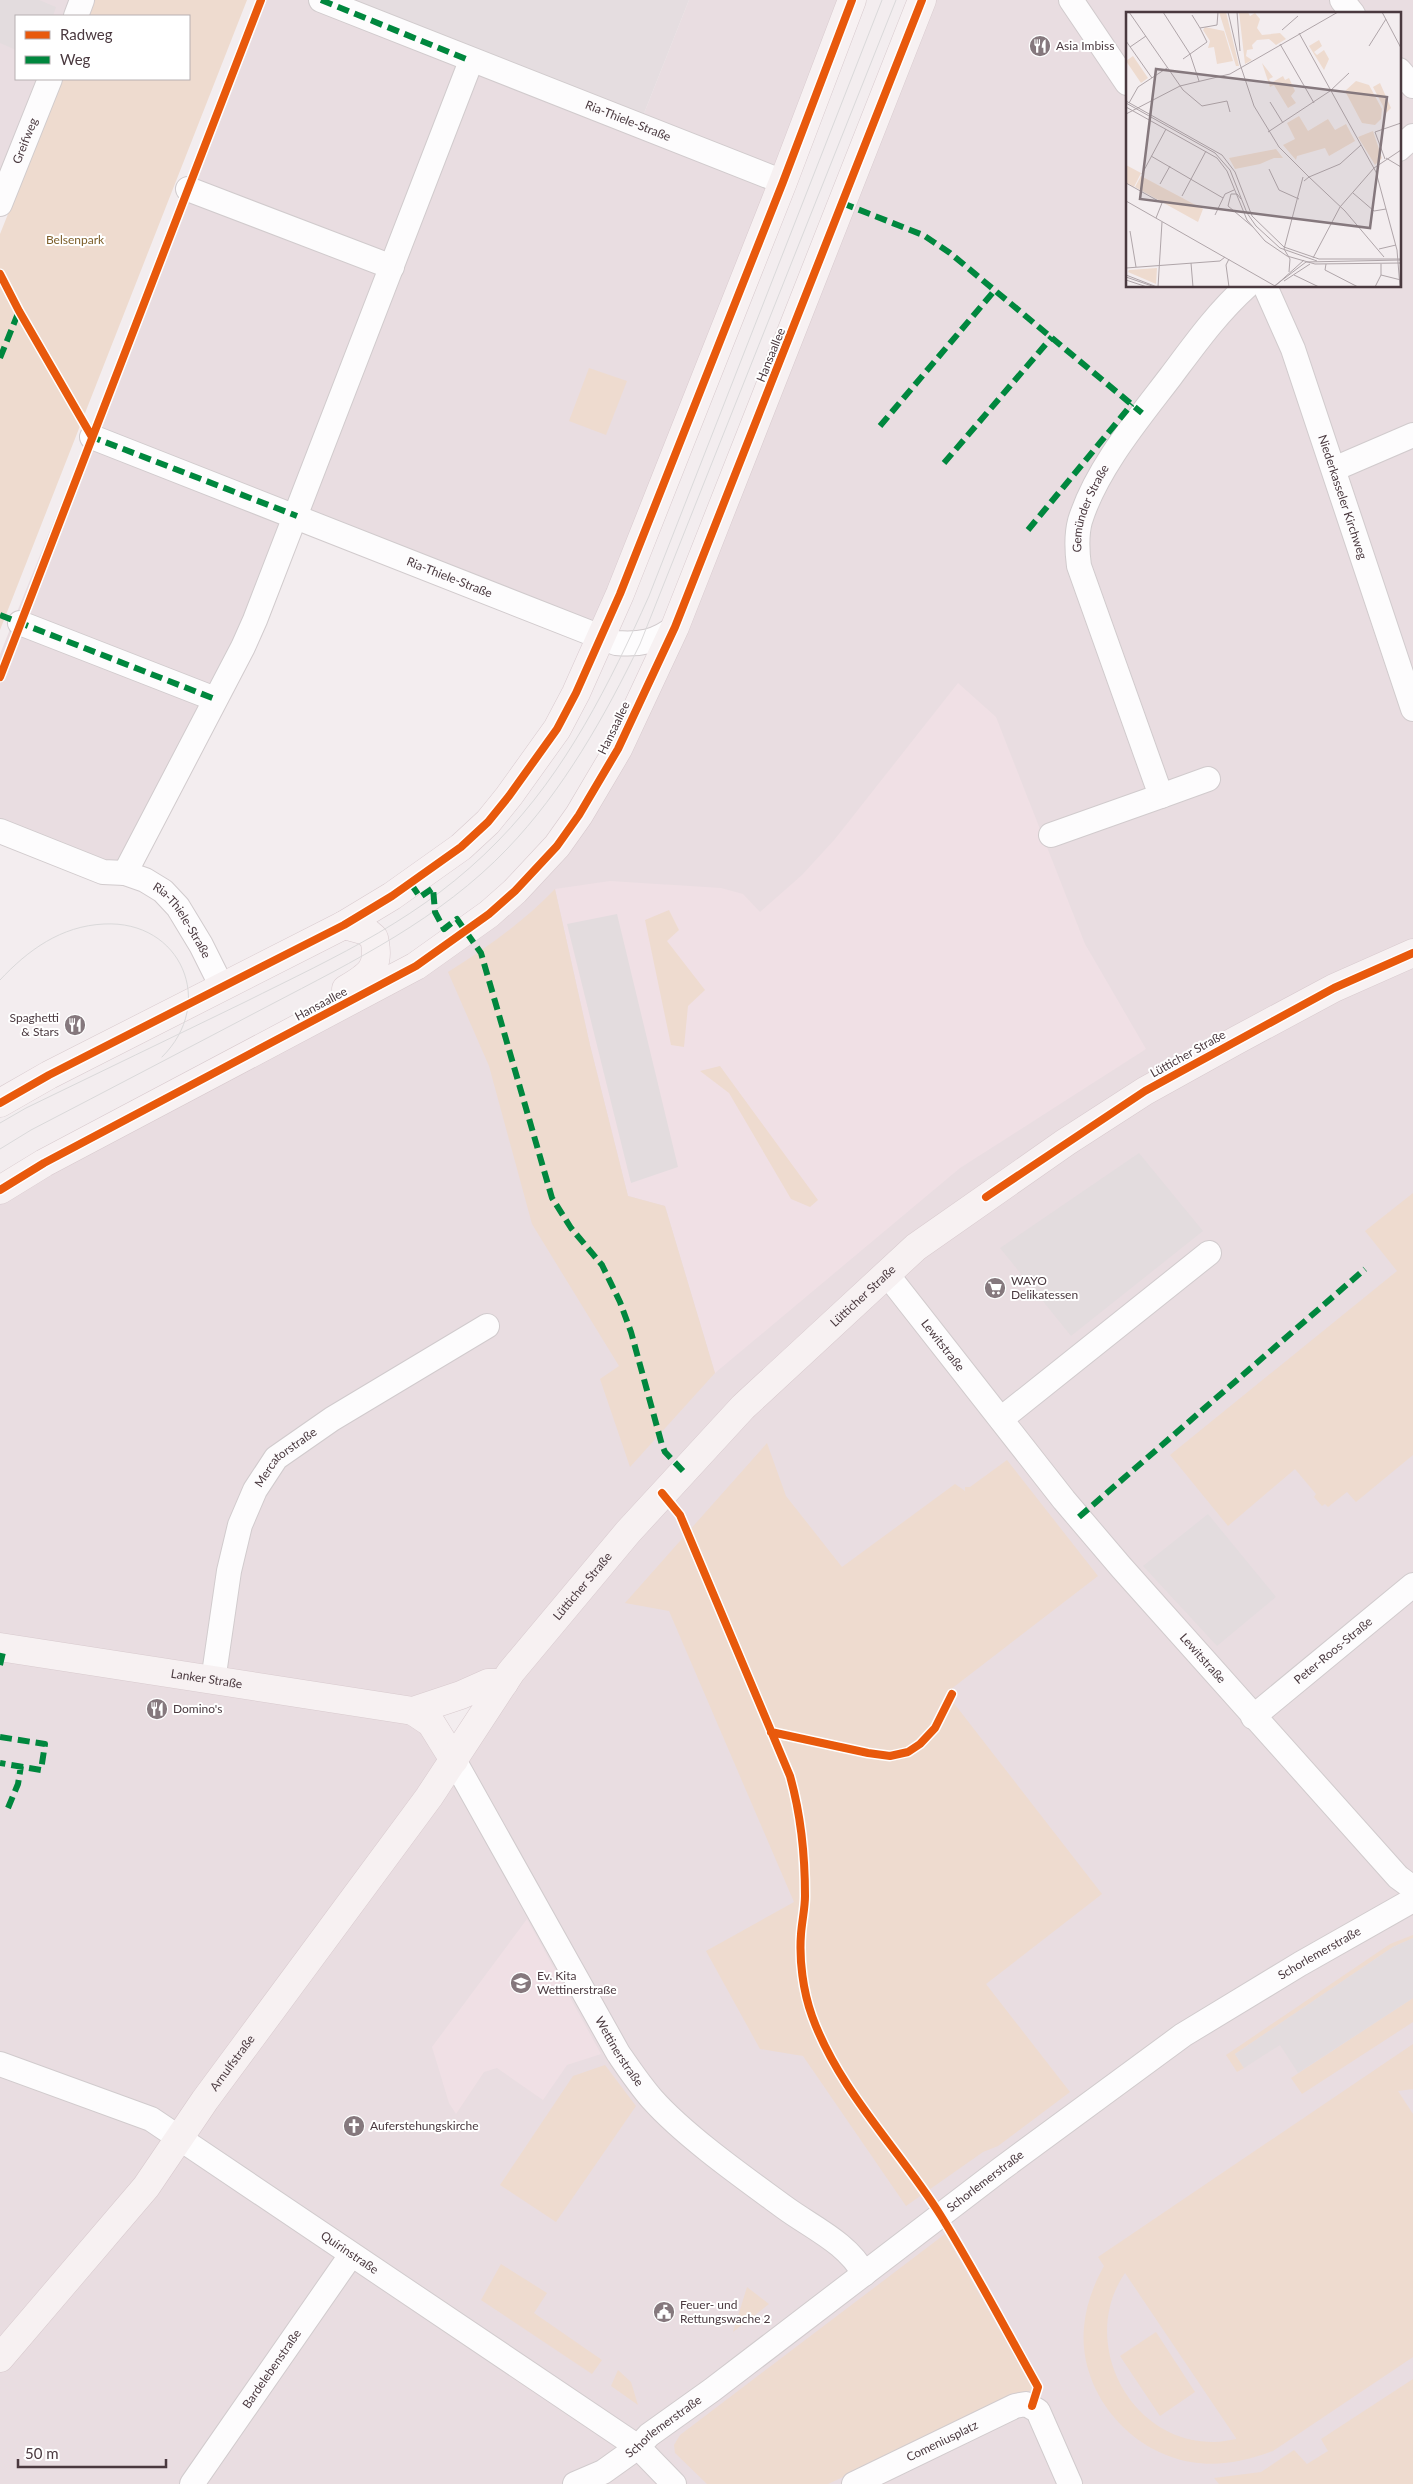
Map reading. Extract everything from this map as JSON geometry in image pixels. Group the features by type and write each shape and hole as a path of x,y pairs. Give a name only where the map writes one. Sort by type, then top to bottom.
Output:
{"street":[{"path":"76,15 82,0"},
{"name":"Ria-Thiele-Straße","path":"321,0 471,61 783,182"},
{"path":"0,1103 49,1075 344,925 399,892 444,861 488,822 537,760 557,729 601,638 783,182 852,0"},
{"name":"Hansaallee","path":"0,1190 52,1158 416,966 489,914 535,870 579,815 618,749 675,627 922,0"},
{"path":"1071,0 1126,82"},
{"path":"1342,0 1351,12"},
{"path":"125,873 243,647 297,516 471,61"},
{"path":"1400,71 1413,86"},
{"name":"Greifweg","path":"0,204 50,80"},
{"path":"1400,148 1413,136"},
{"path":"188,189 392,267"},
{"name":"Gemünder Straße","path":"1161,796 1079,566 1077,535 1086,505 1103,471 1123,441 1224,306 1245,288"},
{"name":"Niederkasseler Kirchweg","path":"1266,288 1293,349 1413,709"},
{"path":"1334,469 1413,435"},
{"name":"Ria-Thiele-Straße","path":"92,437 297,516 601,638"},
{"path":"20,623 215,699"},
{"path":"601,638 616,643 640,644 664,636 675,627"},
{"path":"1050,835 1208,779"},
{"name":"Ria-Thiele-Straße","path":"0,831 103,872 125,873 145,880 163,891 178,907 201,945 222,987"},
{"name":"Hansaallee","path":"335,1009 341,991 366,977 377,959 374,938 366,931 344,925"},
{"name":"Lütticher Straße","path":"454,1760 504,1683 628,1532 696,1456 743,1407 916,1247 986,1197 1145,1091 1334,988 1413,953"},
{"path":"1001,1419 1209,1253"},
{"name":"Lewitstraße","path":"886,1273 1078,1517 1253,1717 1398,1877 1413,1888"},
{"name":"Mercatorstraße","path":"213,1681 229,1571 240,1525 254,1490 276,1458 332,1418 487,1326"},
{"name":"Peter-Roos-Straße","path":"1253,1717 1413,1585"},
{"name":"Lanker Straße","path":"0,1647 413,1711 431,1723 454,1760"},
{"name":"Lanker Straße","path":"413,1711 461,1695 488,1683 504,1683"},
{"name":"Arnulfstraße","path":"0,2358 146,2187 205,2100 424,1804 454,1760"},
{"name":"Wettinerstraße","path":"454,1760 618,2053 636,2080 669,2116 709,2149 783,2207 848,2251 857,2261 864,2274"},
{"name":"Schorlemerstraße","path":"574,2484 603,2472 638,2446 649,2435 1096,2097 1183,2035 1300,1964 1413,1900"},
{"name":"Quirinstraße","path":"0,2064 140,2114 181,2138 351,2255 638,2446 674,2484"},
{"name":"Bardelebenstraße","path":"192,2484 351,2255"},
{"name":"Comeniusplatz","path":"854,2484 1015,2406 1026,2404 1032,2406 1042,2420 1070,2484"}],"shaded area":[{"path":"0,0 82,0 75,15 15,15 15,80 51,80 0,210"},
{"path":"0,0 39,0 56,7 53,15 15,15 15,50 0,43"},
{"path":"265,0 348,0 643,116 689,0 849,0 600,633 300,518 248,650 136,881 0,828 0,654"},
{"path":"348,0 689,0 643,116"},
{"path":"924,0 1413,0 1413,948 1330,982 885,1266 507,1666 413,1707 0,1643 0,1197 456,949 585,820"},
{"path":"958,683 996,717 1085,944 1146,1049 960,1168 715,1373 665,1206 628,1196 590,1045 555,889 610,881 721,888 743,894 760,912 802,875 835,839"},
{"path":"617,914 678,1167 631,1183 567,924"},
{"path":"1413,961 1413,2484 0,2484 0,2364 457,1760 664,1498 889,1277 1126,1108"},
{"path":"1139,1153 1203,1231 1071,1336 1000,1248"},
{"path":"1208,1514 1276,1597 1217,1646 1143,1566"},
{"path":"0,1652 412,1716 450,1762 201,2097 0,2350"},
{"name":"Ev. Kita Wettinerstraße","path":"527,1919 601,2054 567,2065 543,2100 497,2068 484,2072 456,2114 449,2103 432,2047"},
{"path":"1413,1938 1413,1998 1298,2073 1280,2045 1244,2068 1235,2054 1393,1947"}],"green space":[{"name":"Belsenpark","path":"93,0 247,0 0,630 0,234 62,80 190,80 190,15 87,15"},
{"path":"589,368 627,381 606,435 569,421"},
{"path":"555,889 590,1045 628,1196 665,1206 715,1373 630,1467 600,1379 619,1366 532,1224 489,1066 448,972 504,934"},
{"path":"669,910 679,930 667,941 705,990 688,1006 684,1047 671,1045 645,920"},
{"path":"720,1066 818,1200 810,1207 791,1199 729,1093 700,1071"},
{"path":"1413,1193 1413,1455 1356,1502 1347,1492 1328,1507 1325,1504 1322,1506 1314,1497 1316,1494 1295,1469 1228,1526 1170,1455 1397,1271 1365,1231"},
{"path":"767,1443 786,1496 842,1567 955,1484 965,1491 965,1487 970,1487 1007,1460 1098,1576 946,1693 1102,1894 986,1984 1070,2092 998,2146 983,2152 906,2206 803,2056 760,2049 706,1951 794,1902 669,1611 625,1603"},
{"path":"1413,1935 1413,1938 1393,1947 1235,2054 1244,2068 1237,2072 1226,2055 1390,1944"},
{"path":"1413,1998 1413,2022 1302,2094 1291,2078"},
{"path":"1413,2044 1413,2089 1398,2091 1413,2114 1413,2357 1273,2451 1253,2458 1212,2464 1191,2462 1168,2456 1147,2446 1128,2432 1112,2415 1099,2395 1089,2374 1084,2351 1084,2327 1086,2311 1104,2266 1098,2257","holes":["1125,2273 1236,2438 1214,2442 1184,2438 1158,2426 1136,2407 1120,2383 1110,2357 1107,2328 1112,2300"]},
{"path":"605,2065 636,2106 556,2222 500,2185 573,2076"},
{"path":"945,2234 1033,2389 828,2484 707,2484 675,2453 674,2445 680,2435"},
{"path":"501,2264 547,2293 534,2313 602,2360 592,2374 481,2300"},
{"path":"747,2287 769,2304 733,2332"},
{"path":"1156,2332 1195,2392 1160,2416 1120,2356"},
{"path":"618,2370 631,2382 638,2405 611,2386"},
{"path":"1413,2379 1413,2484 1219,2484 1214,2478 1261,2472 1294,2450 1307,2464 1328,2451 1321,2439"}],"tram line":[{"path":"0,1123 26,1108 314,968 379,933 440,892 469,868 498,841 545,786 602,694 649,596 882,0"},
{"path":"0,1149 31,1130 333,972 425,918 481,874 507,849 546,803 597,725 640,644 896,0"},
{"path":"0,980 22,959 46,941 74,929 104,924 131,926 153,936 171,950 182,969 188,990 187,1013 178,1036 162,1057"}],"marked path":[{"path":"321,0 471,61"},
{"path":"842,203 923,235 950,253 1142,413"},
{"path":"880,426 995,290"},
{"path":"0,358 19,311"},
{"path":"944,463 1052,337"},
{"path":"1028,530 1132,404"},
{"path":"91,434 92,437 297,516"},
{"path":"0,615 215,699"},
{"path":"411,884 420,897 433,888 435,912 444,929 457,919 481,953 552,1198 571,1228 602,1265 620,1302 631,1332 662,1445 665,1452 683,1471"},
{"path":"1079,1517 1365,1269"},
{"path":"0,1665 4,1648"},
{"path":"0,1737 45,1744 41,1770 0,1763"},
{"path":"8,1808 18,1784 21,1766"}],"cycle path":[{"path":"0,677 261,0"},
{"path":"0,1103 49,1075 344,925 392,896 461,847 488,822 509,796 557,729 576,693 620,594 783,182 852,0"},
{"path":"0,1190 44,1163 416,966 489,914 515,891 557,846 579,815 618,749 675,627 922,0"},
{"path":"0,274 19,311 92,437"},
{"path":"986,1197 1145,1091 1334,988 1413,953"},
{"path":"662,1493 680,1515 790,1776 800,1820 804,1865 805,1905 801,1934 802,1975 812,2016 824,2043 854,2095 925,2191 978,2279 1038,2387 1032,2406"},
{"path":"771,1732 890,1756 908,1752 920,1744 935,1728 952,1694"}],"place":[{"name":"Asia Imbiss","path":"1040,46"},
{"name":"Spaghetti & Stars","path":"75,1025"},
{"name":"WAYO Delikatessen","path":"995,1288"},
{"name":"Domino's","path":"157,1709"},
{"name":"Ev. Kita Wettinerstraße","path":"521,1983"},
{"name":"Auferstehungskirche","path":"354,2126"},
{"name":"Feuer- und Rettungswache 2","path":"664,2312"}]}
